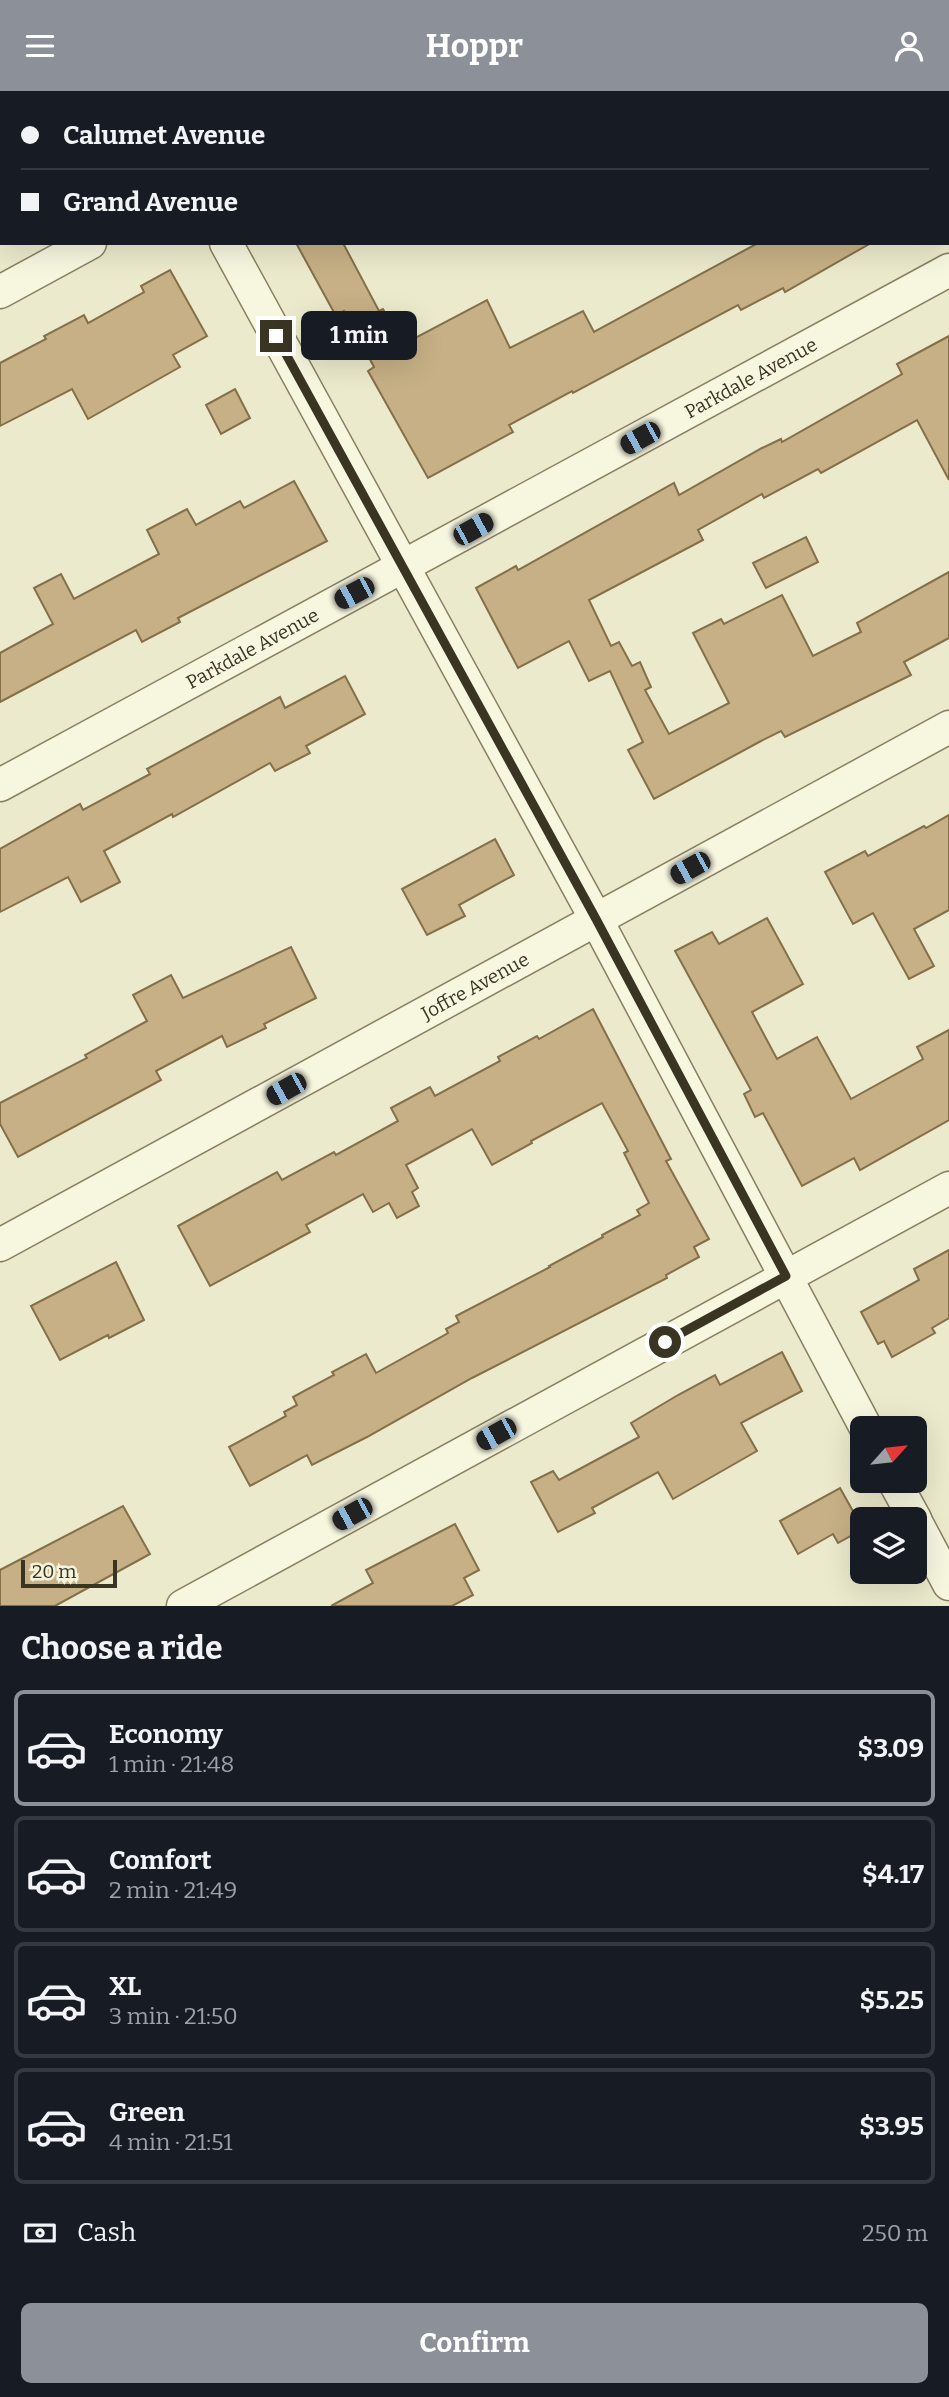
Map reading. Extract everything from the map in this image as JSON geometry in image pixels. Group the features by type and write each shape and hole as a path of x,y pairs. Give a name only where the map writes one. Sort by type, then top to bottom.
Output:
{"street":[{"path":"0,292 86,245"},
{"path":"227,245 596,919 860,1416"},
{"name":"Parkdale Avenue","path":"0,785 949,270"},
{"name":"Joffre Avenue","path":"0,1245 949,727"},
{"path":"183,1606 949,1188"},
{"path":"927,1543 949,1584"}],"building":[{"path":"297,245 344,245 379,311 383,309 402,345 487,300 510,348 583,311 594,332 754,245 867,245 785,292 783,288 741,310 738,305 573,393 572,391 509,425 513,432 428,478 368,371 374,367 344,311 336,316"},
{"path":"170,270 207,336 173,355 180,367 88,419 72,389 0,426 0,363 84,315 88,323 144,292 141,286"},
{"path":"949,336 949,480 917,420 821,473 818,469 764,498 762,494 698,530 703,540 589,600 611,646 619,642 632,666 640,662 651,687 645,690 669,734 729,703 693,633 721,619 724,624 782,595 813,656 861,632 857,623 949,572 949,638 904,662 911,675 785,737 781,731 654,799 628,750 643,742 610,671 589,681 569,641 518,668 476,588 516,566 518,570 674,483 679,495 762,448 781,439 782,442 902,374 897,364"},
{"path":"235,389 250,418 221,434 206,405"},
{"path":"294,481 327,541 178,618 180,622 142,642 136,630 0,702 0,653 53,624 34,588 61,574 74,599 159,554 147,530 187,509 196,525 240,501 244,508"},
{"path":"806,537 818,562 766,588 753,563"},
{"path":"345,676 365,714 306,746 310,753 275,771 270,763 173,817 172,814 104,851 120,882 81,902 68,877 0,912 0,849 80,804 83,810 150,774 147,769 280,697 285,708"},
{"path":"949,815 949,910 914,929 934,966 909,979 873,913 853,924 825,872 865,851 868,856"},
{"path":"495,839 514,875 459,905 465,916 427,935 402,889"},
{"path":"767,918 803,984 752,1012 777,1059 817,1037 851,1099 923,1059 917,1047 949,1030 949,1120 860,1170 854,1158 802,1186 763,1113 755,1117 744,1094 751,1090 675,951 712,932 719,944"},
{"path":"291,947 316,998 264,1024 266,1028 227,1047 222,1036 156,1071 161,1080 18,1157 0,1124 0,1103 87,1058 85,1055 147,1021 133,995 171,975 183,998"},
{"path":"593,1009 671,1159 666,1161 709,1239 694,1247 699,1257 666,1275 667,1278 472,1378 367,1437 312,1465 307,1455 250,1486 229,1447 286,1416 284,1412 297,1405 293,1397 366,1354 376,1373 448,1333 446,1329 459,1322 456,1316 603,1237 602,1235 640,1215 637,1210 649,1203 624,1153 628,1151 602,1103 492,1165 472,1129 406,1165 418,1188 412,1192 419,1206 397,1218 389,1203 373,1212 363,1194 306,1225 310,1232 210,1286 178,1226 277,1172 282,1180 334,1152 336,1155 398,1121 391,1108 430,1087 435,1096 500,1061 498,1057 537,1036 539,1039"},
{"path":"949,1250 949,1318 932,1328 935,1333 892,1357 884,1341 878,1344 861,1312 919,1280 914,1269"},
{"path":"116,1262 144,1320 60,1360 31,1306"},
{"path":"782,1352 802,1391 741,1423 757,1451 673,1499 658,1472 592,1508 595,1513 558,1532 531,1482 553,1471 559,1480 639,1437 631,1423 678,1395 715,1375 720,1385"},
{"path":"840,1488 851,1507 850,1536 838,1543 833,1534 798,1554 780,1521"},
{"path":"123,1506 150,1554 55,1606 0,1606 0,1570"},
{"path":"455,1524 479,1570 464,1578 473,1595 452,1606 331,1606 373,1583 366,1570"}],"route":[{"path":"276,336 596,919 786,1276 665,1342"}]}
